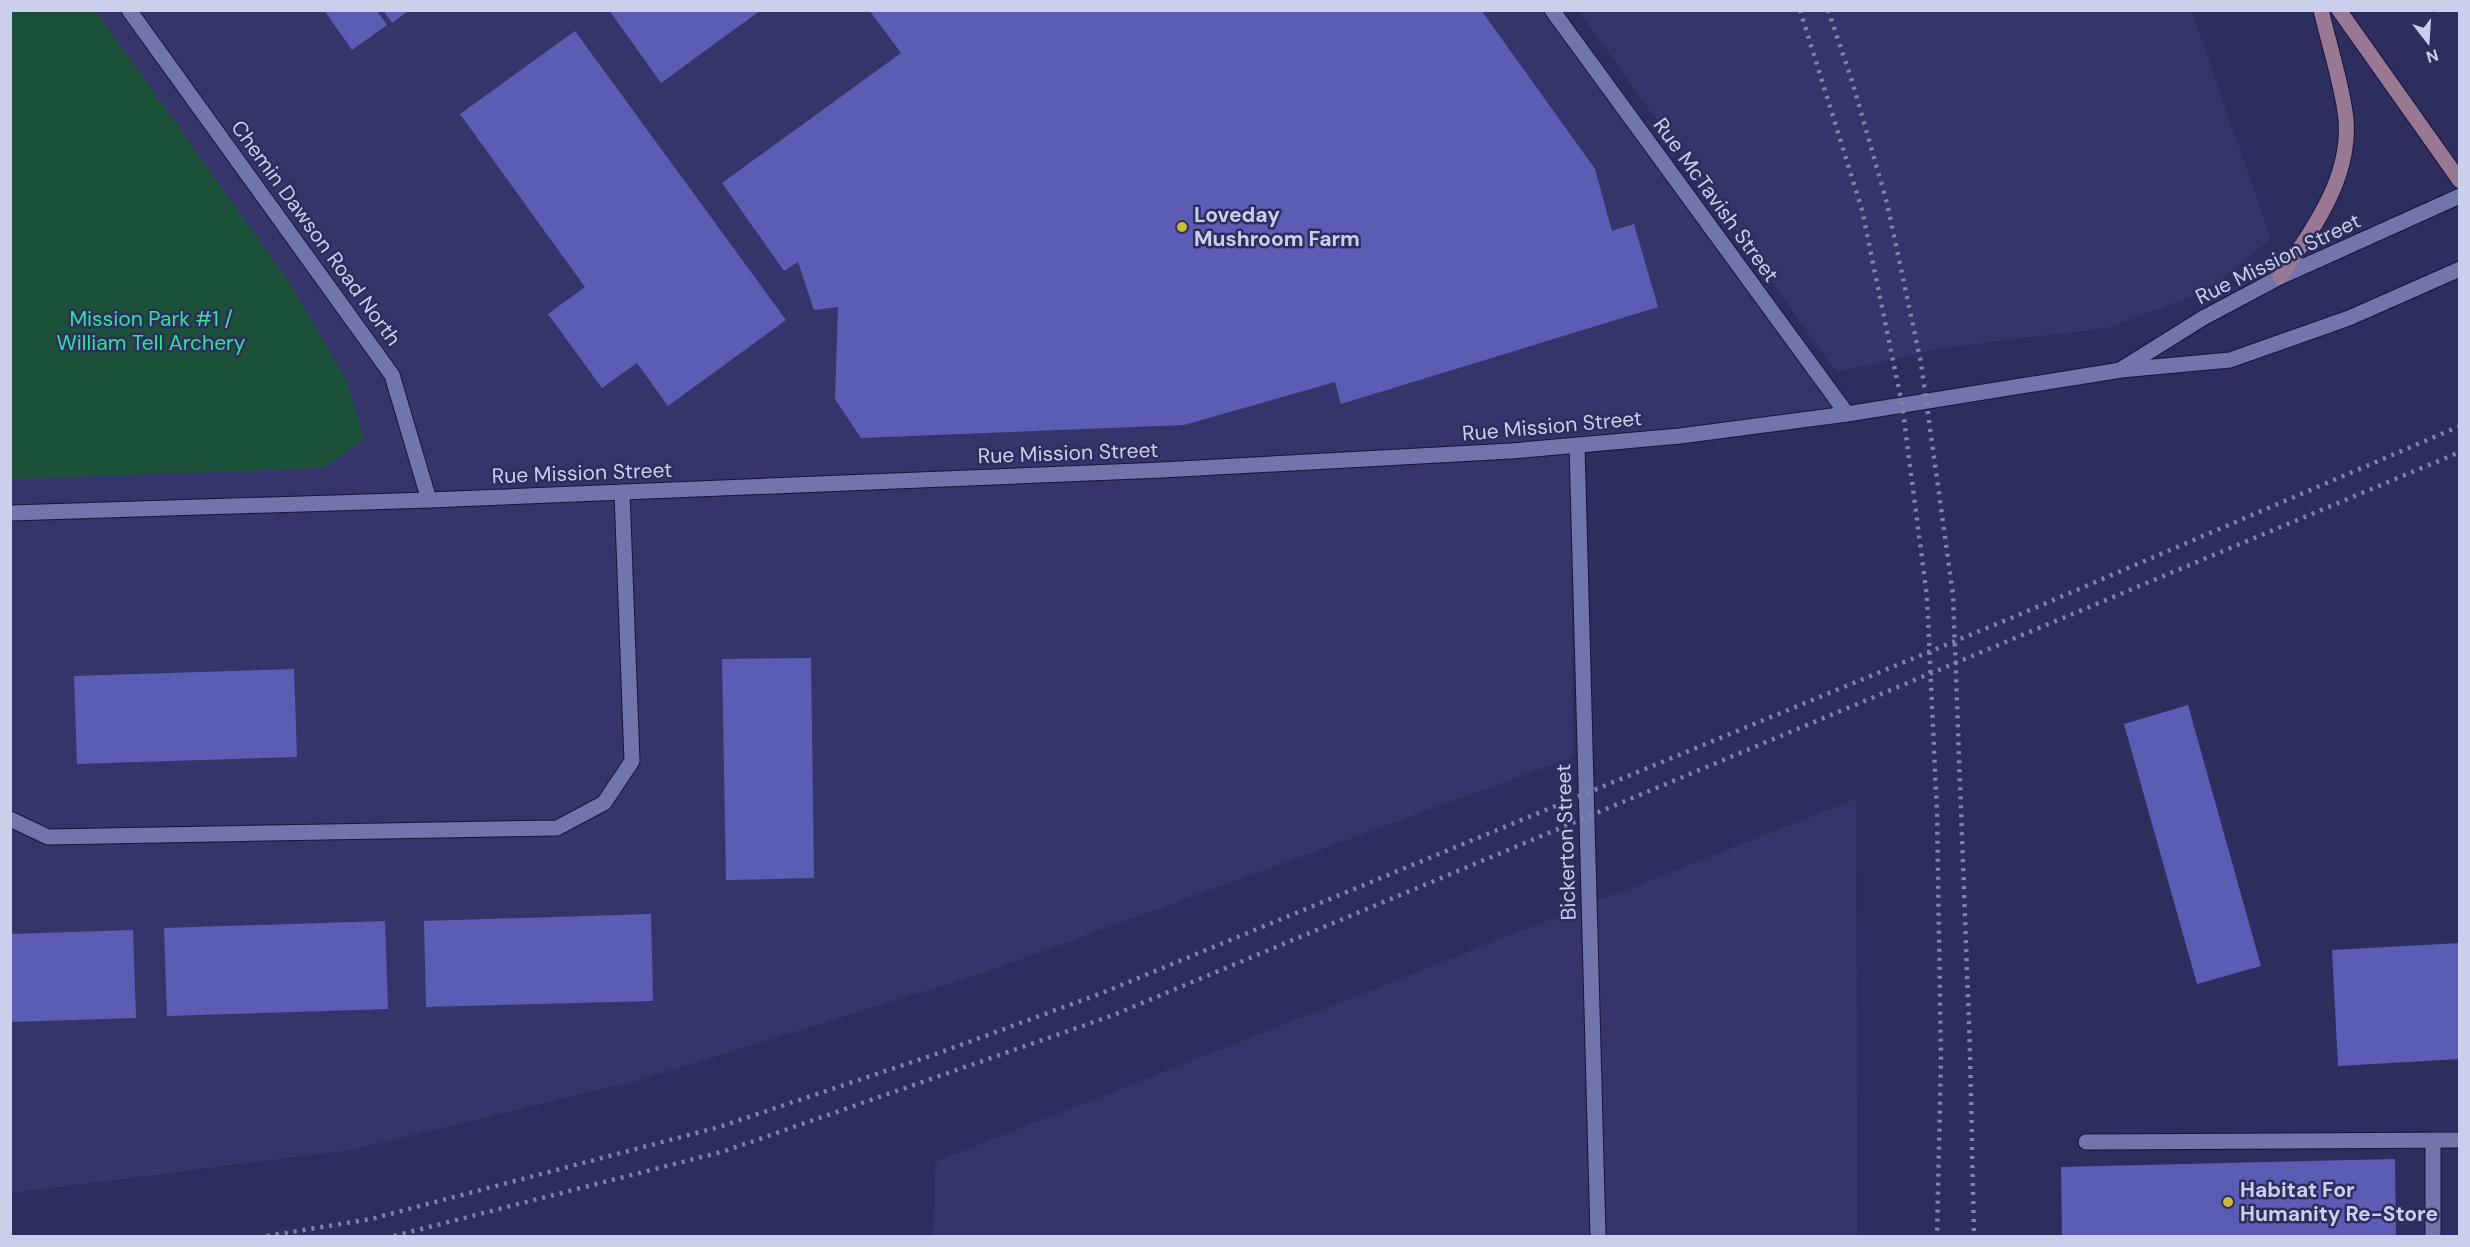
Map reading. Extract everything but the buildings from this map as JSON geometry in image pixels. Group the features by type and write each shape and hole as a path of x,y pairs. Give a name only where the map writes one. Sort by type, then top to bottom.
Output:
{"main road":[{"path":"2280,277 2324,210 2344,154 2346,116 2321,10"},
{"path":"2339,10 2460,181"}],"street":[{"name":"Chemin Dawson Road North","path":"129,10 392,375 429,500"},
{"name":"Rue McTavish Street","path":"1552,10 1847,414"},
{"name":"Rue Mission Street","path":"2121,370 2203,318 2280,277 2460,196"},
{"name":"Rue Mission Street","path":"10,513 429,500 1162,470 1577,445 1680,436 1847,414 2121,370 2230,360 2349,318 2460,269"},
{"name":"Bickerton Street","path":"1577,445 1598,1236"},
{"path":"10,819 48,837 557,828 604,803 632,761 622,492"},
{"path":"2433,1140 2433,1236"},
{"path":"2086,1142 2460,1140"}],"shaded area":[{"path":"10,11 1552,11 1847,414 1571,437 1573,757 986,972 640,1080 351,1150 11,1193"},
{"path":"1579,11 2192,11 2271,239 2209,290 2107,328 1942,348 1836,372"},
{"path":"1856,799 1858,1236 933,1236 935,1162"}],"green space":[{"name":"Mission Park #1 / William Tell Archery","path":"10,11 96,11 291,285 348,384 364,439 324,468 11,479"}],"railway":[{"path":"1800,10 1862,210 1902,404 1927,597 1937,813 1941,1058 1937,1236"},
{"path":"1828,10 1852,81 1887,203 1921,363 1953,595 1970,1052 1974,1236"},
{"path":"267,1236 371,1219 719,1127 936,1054 1102,993 2016,616 2460,426"},
{"path":"394,1236 725,1151 1111,1016 2460,452"}],"place":[{"name":"Loveday Mushroom Farm","path":"1182,227"},
{"name":"Habitat For Humanity Re-Store","path":"2228,1202"}]}
